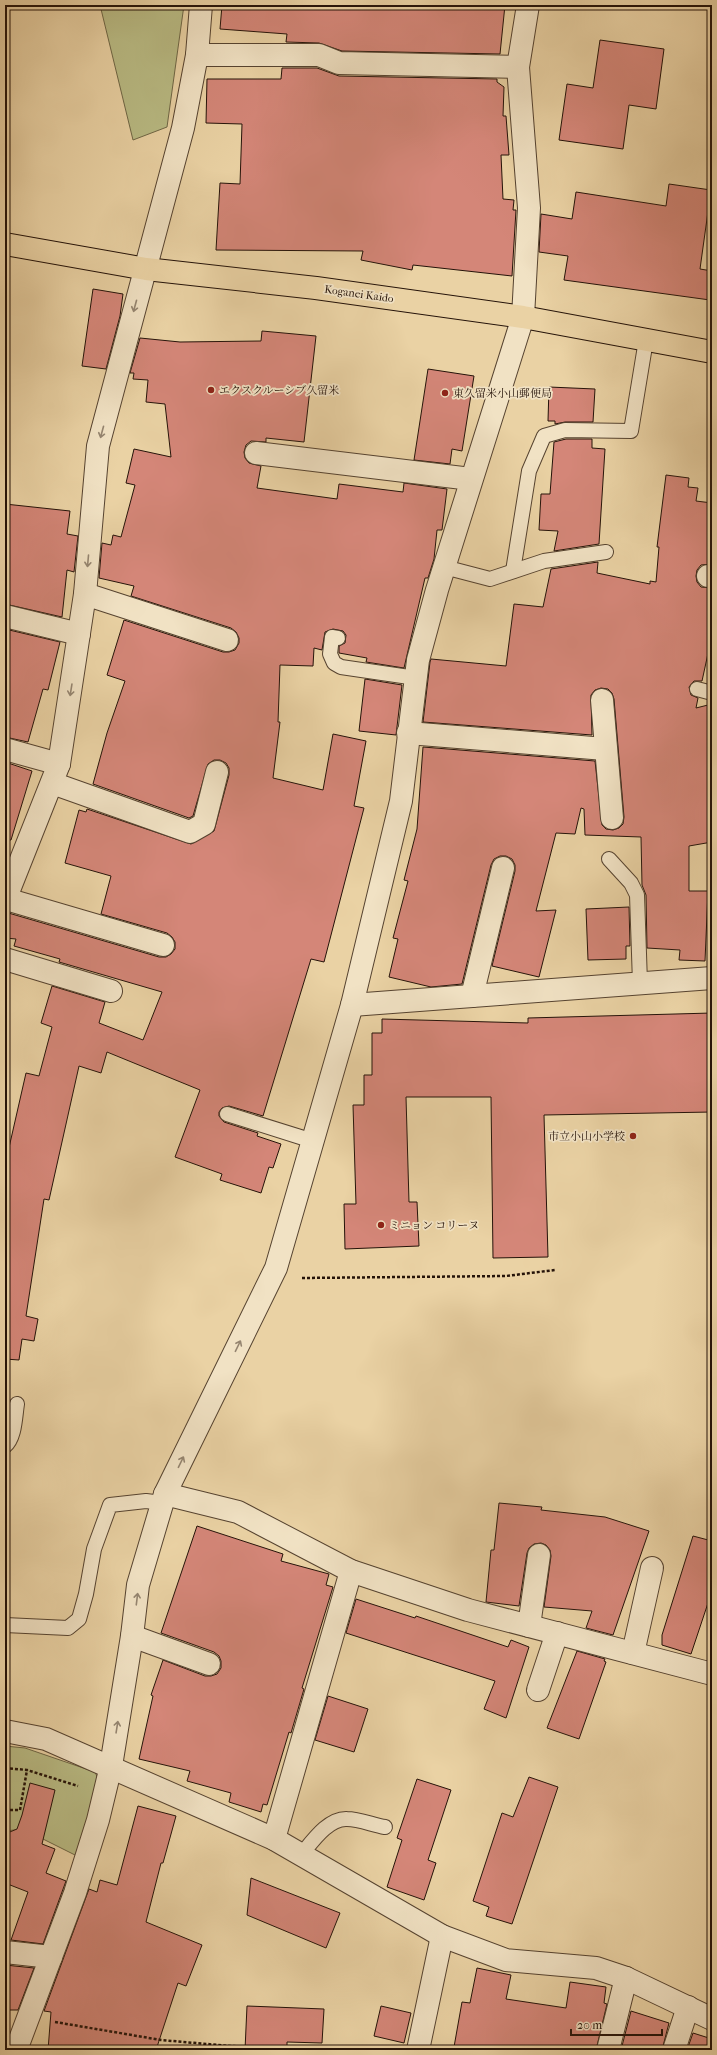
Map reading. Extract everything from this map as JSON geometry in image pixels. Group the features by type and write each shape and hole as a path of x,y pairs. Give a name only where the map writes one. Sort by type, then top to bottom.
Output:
{"main road":[{"name":"Koganei Kaido","path":"5,244 146,268 316,288 523,317 712,352"}],"street":[{"path":"163,945 5,899 56,774 85,594 98,446 183,128 197,55 201,5"},
{"path":"16,2050 75,1893 104,1795 111,1766 132,1636 138,1585 164,1498 276,1268 352,1005 401,801 418,660 444,567 523,317 529,208 518,67 528,5"},
{"path":"197,55 319,55 339,63 518,67"},
{"path":"256,453 471,479"},
{"path":"85,594 227,640"},
{"path":"5,616 79,634"},
{"path":"602,700 612,818"},
{"path":"408,734 605,749"},
{"path":"5,749 56,774 190,832 204,824 218,772"},
{"path":"472,996 503,868"},
{"path":"5,959 111,991"},
{"path":"352,1005 712,978"},
{"path":"164,1498 238,1512 351,1571 468,1610 712,1674"},
{"path":"529,1626 539,1555"},
{"path":"633,1653 652,1568"},
{"path":"274,1839 351,1571"},
{"path":"538,1690 557,1633"},
{"path":"132,1636 209,1664"},
{"path":"5,1731 46,1738 274,1839 442,1936 506,1960 596,1968 626,1978 712,2019"},
{"path":"418,2050 442,1936"},
{"path":"5,1952 30,1953 51,1957"},
{"path":"608,2050 626,1978"},
{"path":"674,2050 688,2007"}],"lane":[{"path":"513,571 529,470 544,436 565,430 631,431 646,340"},
{"path":"444,567 490,579 544,561 606,552"},
{"path":"338,638 332,637 330,654 334,663 338,665 416,678"},
{"path":"696,689 712,693"},
{"path":"609,859 631,883 637,894 640,983"},
{"path":"227,1114 313,1141"},
{"path":"5,1446 8,1443 14,1426 17,1404"},
{"path":"5,1625 68,1628 79,1618 86,1594 94,1549 110,1505 164,1498"},
{"path":"301,1855 314,1839 332,1822 346,1819 385,1827"}],"path":[{"path":"271,1278 506,1276 555,1270"},
{"path":"5,1768 27,1770 104,1795"},
{"path":"5,1810 20,1810 27,1770"},
{"path":"27,2018 161,2040 230,2046 339,2050"}],"green space":[{"path":"100,5 184,5 167,127 133,140"},
{"path":"5,1746 25,1748 95,1772 99,1781 77,1856 23,1829 5,1831"}],"building":[{"path":"222,5 505,5 500,54 342,51 319,43 286,42 287,34 220,29"},
{"path":"600,40 664,49 656,109 629,105 623,149 559,140 567,84 593,88"},
{"path":"282,68 317,68 339,76 497,79 497,82 504,87 503,116 506,116 509,155 501,155 503,199 514,200 513,210 516,210 512,276 413,265 412,270 361,260 363,251 216,250 220,183 240,184 242,124 206,123 207,79 281,79"},
{"path":"669,184 711,190 700,269 712,271 710,300 564,280 568,256 539,252 541,214 572,219 576,192 666,206"},
{"path":"93,289 123,294 120,316 106,369 82,366"},
{"path":"262,331 316,336 304,442 266,438 266,442 251,441 246,445 244,452 245,458 249,463 261,466 257,488 337,499 339,484 403,492 404,483 447,489 442,530 437,530 434,559 428,578 425,578 404,668 366,662 367,658 339,653 339,646 345,643 346,635 343,631 333,629 325,632 322,650 314,648 313,666 280,665 278,722 280,722 273,778 323,790 333,734 366,741 354,806 364,808 324,962 311,959 263,1116 229,1106 222,1108 219,1112 219,1116 224,1122 258,1133 257,1136 281,1144 273,1168 269,1167 261,1193 220,1180 222,1174 175,1157 200,1090 107,1052 101,1073 79,1066 49,1200 44,1199 26,1316 38,1319 34,1341 22,1339 19,1360 5,1359 5,1151 8,1152 26,1073 39,1076 52,1027 41,1023 52,986 105,1002 99,1023 143,1040 162,992 59,962 60,959 14,946 16,939 5,938 5,912 159,957 166,957 171,954 175,949 175,942 167,933 101,914 111,876 65,863 79,810 86,812 87,809 191,844 214,831 229,775 229,768 226,763 220,760 214,760 208,764 193,816 189,818 93,784 107,733 125,681 107,675 124,620 223,652 235,650 239,643 239,638 236,632 231,628 131,596 134,586 99,578 102,543 111,545 113,535 121,537 135,485 126,483 134,449 171,457 165,404 146,402 148,380 133,379 134,373 130,373 140,338 180,342 261,341"},
{"path":"428,369 474,376 462,451 452,449 450,464 414,460"},
{"path":"549,387 595,389 593,422 565,422 555,424 555,421 548,421"},
{"path":"566,439 592,439 592,448 605,449 599,544 554,551 558,531 539,530 541,494 550,494 554,442"},
{"path":"666,475 689,478 688,487 698,488 696,501 712,503 712,564 701,565 697,570 696,576 697,582 701,587 712,588 712,635 702,681 694,681 689,687 691,695 698,698 696,708 712,704 712,842 689,846 689,891 708,891 705,961 679,960 680,950 647,948 646,895 642,885 641,837 585,835 584,809 581,808 575,834 556,833 536,911 556,910 539,977 492,966 515,871 515,865 512,859 506,856 500,856 494,859 491,865 462,984 431,987 389,977 398,939 393,938 408,881 404,880 417,829 423,747 595,761 602,825 606,829 613,830 619,828 623,824 624,817 614,699 612,693 608,689 601,688 595,690 591,695 592,735 423,722 430,662 431,659 506,666 514,604 543,607 551,569 598,562 597,573 650,584 650,581 656,582 659,547 657,547"},
{"path":"5,504 70,511 67,534 78,536 74,572 67,570 62,617 5,604"},
{"path":"5,629 60,642 48,690 43,689 28,742 5,737"},
{"path":"365,679 402,685 396,735 359,731"},
{"path":"5,762 32,771 11,840 5,840"},
{"path":"629,907 630,946 626,946 626,959 588,960 586,909"},
{"path":"712,1013 712,1112 544,1115 548,1257 493,1258 491,1097 406,1097 409,1202 417,1202 419,1246 345,1249 344,1204 356,1204 353,1105 364,1105 364,1075 372,1075 372,1033 382,1033 382,1019 528,1023 528,1018"},
{"path":"499,1503 542,1507 541,1510 605,1517 649,1531 613,1635 586,1628 592,1611 544,1607 551,1556 550,1550 546,1545 541,1543 534,1544 529,1548 527,1553 519,1606 486,1602 491,1550 494,1550"},
{"path":"197,1526 283,1554 281,1561 329,1574 326,1585 333,1587 302,1688 304,1689 291,1733 289,1732 267,1805 263,1804 261,1812 229,1802 231,1793 187,1781 190,1771 139,1759 153,1696 151,1695 163,1660 205,1676 217,1674 221,1668 219,1656 214,1652 161,1633"},
{"path":"693,1536 712,1541 712,1591 691,1654 662,1645 662,1635"},
{"path":"356,1599 415,1618 416,1616 508,1647 511,1640 529,1647 506,1718 484,1709 495,1681 346,1633"},
{"path":"577,1651 605,1659 604,1661 606,1662 579,1739 547,1728"},
{"path":"328,1696 368,1709 354,1752 315,1740"},
{"path":"529,1777 558,1787 512,1924 486,1916 489,1907 473,1901 502,1813 513,1817"},
{"path":"417,1779 451,1790 428,1860 436,1863 424,1900 387,1887 402,1840 397,1838"},
{"path":"30,1783 55,1790 42,1844 55,1849 46,1873 66,1881 43,1944 11,1940 28,1892 5,1883 5,1834 17,1829"},
{"path":"138,1806 176,1816 163,1863 161,1863 146,1922 202,1945 186,1986 178,1983 156,2050 48,2050 51,2012 44,2011 89,1889 97,1892 100,1880 117,1885"},
{"path":"251,1878 340,1913 326,1948 247,1915"},
{"path":"5,1965 34,1968 18,2010 5,2010"},
{"path":"477,1968 511,1975 506,1999 566,2008 570,1982 606,1987 604,2003 607,2004 596,2050 471,2050 454,2047 462,2002 470,2003"},
{"path":"247,2006 324,2009 322,2043 287,2042 287,2050 245,2050"},
{"path":"381,2006 411,2013 404,2043 374,2036"},
{"path":"631,2011 669,2023 662,2050 621,2050"},
{"path":"693,2033 712,2039 712,2050 687,2050"}],"place":[{"name":"エクスクルーシブ久留米","path":"211,390"},
{"name":"東久留米小山郵便局","path":"445,393"},
{"name":"市立小山小学校","path":"633,1136"},
{"name":"ミニョン コリーヌ","path":"381,1225"}]}
